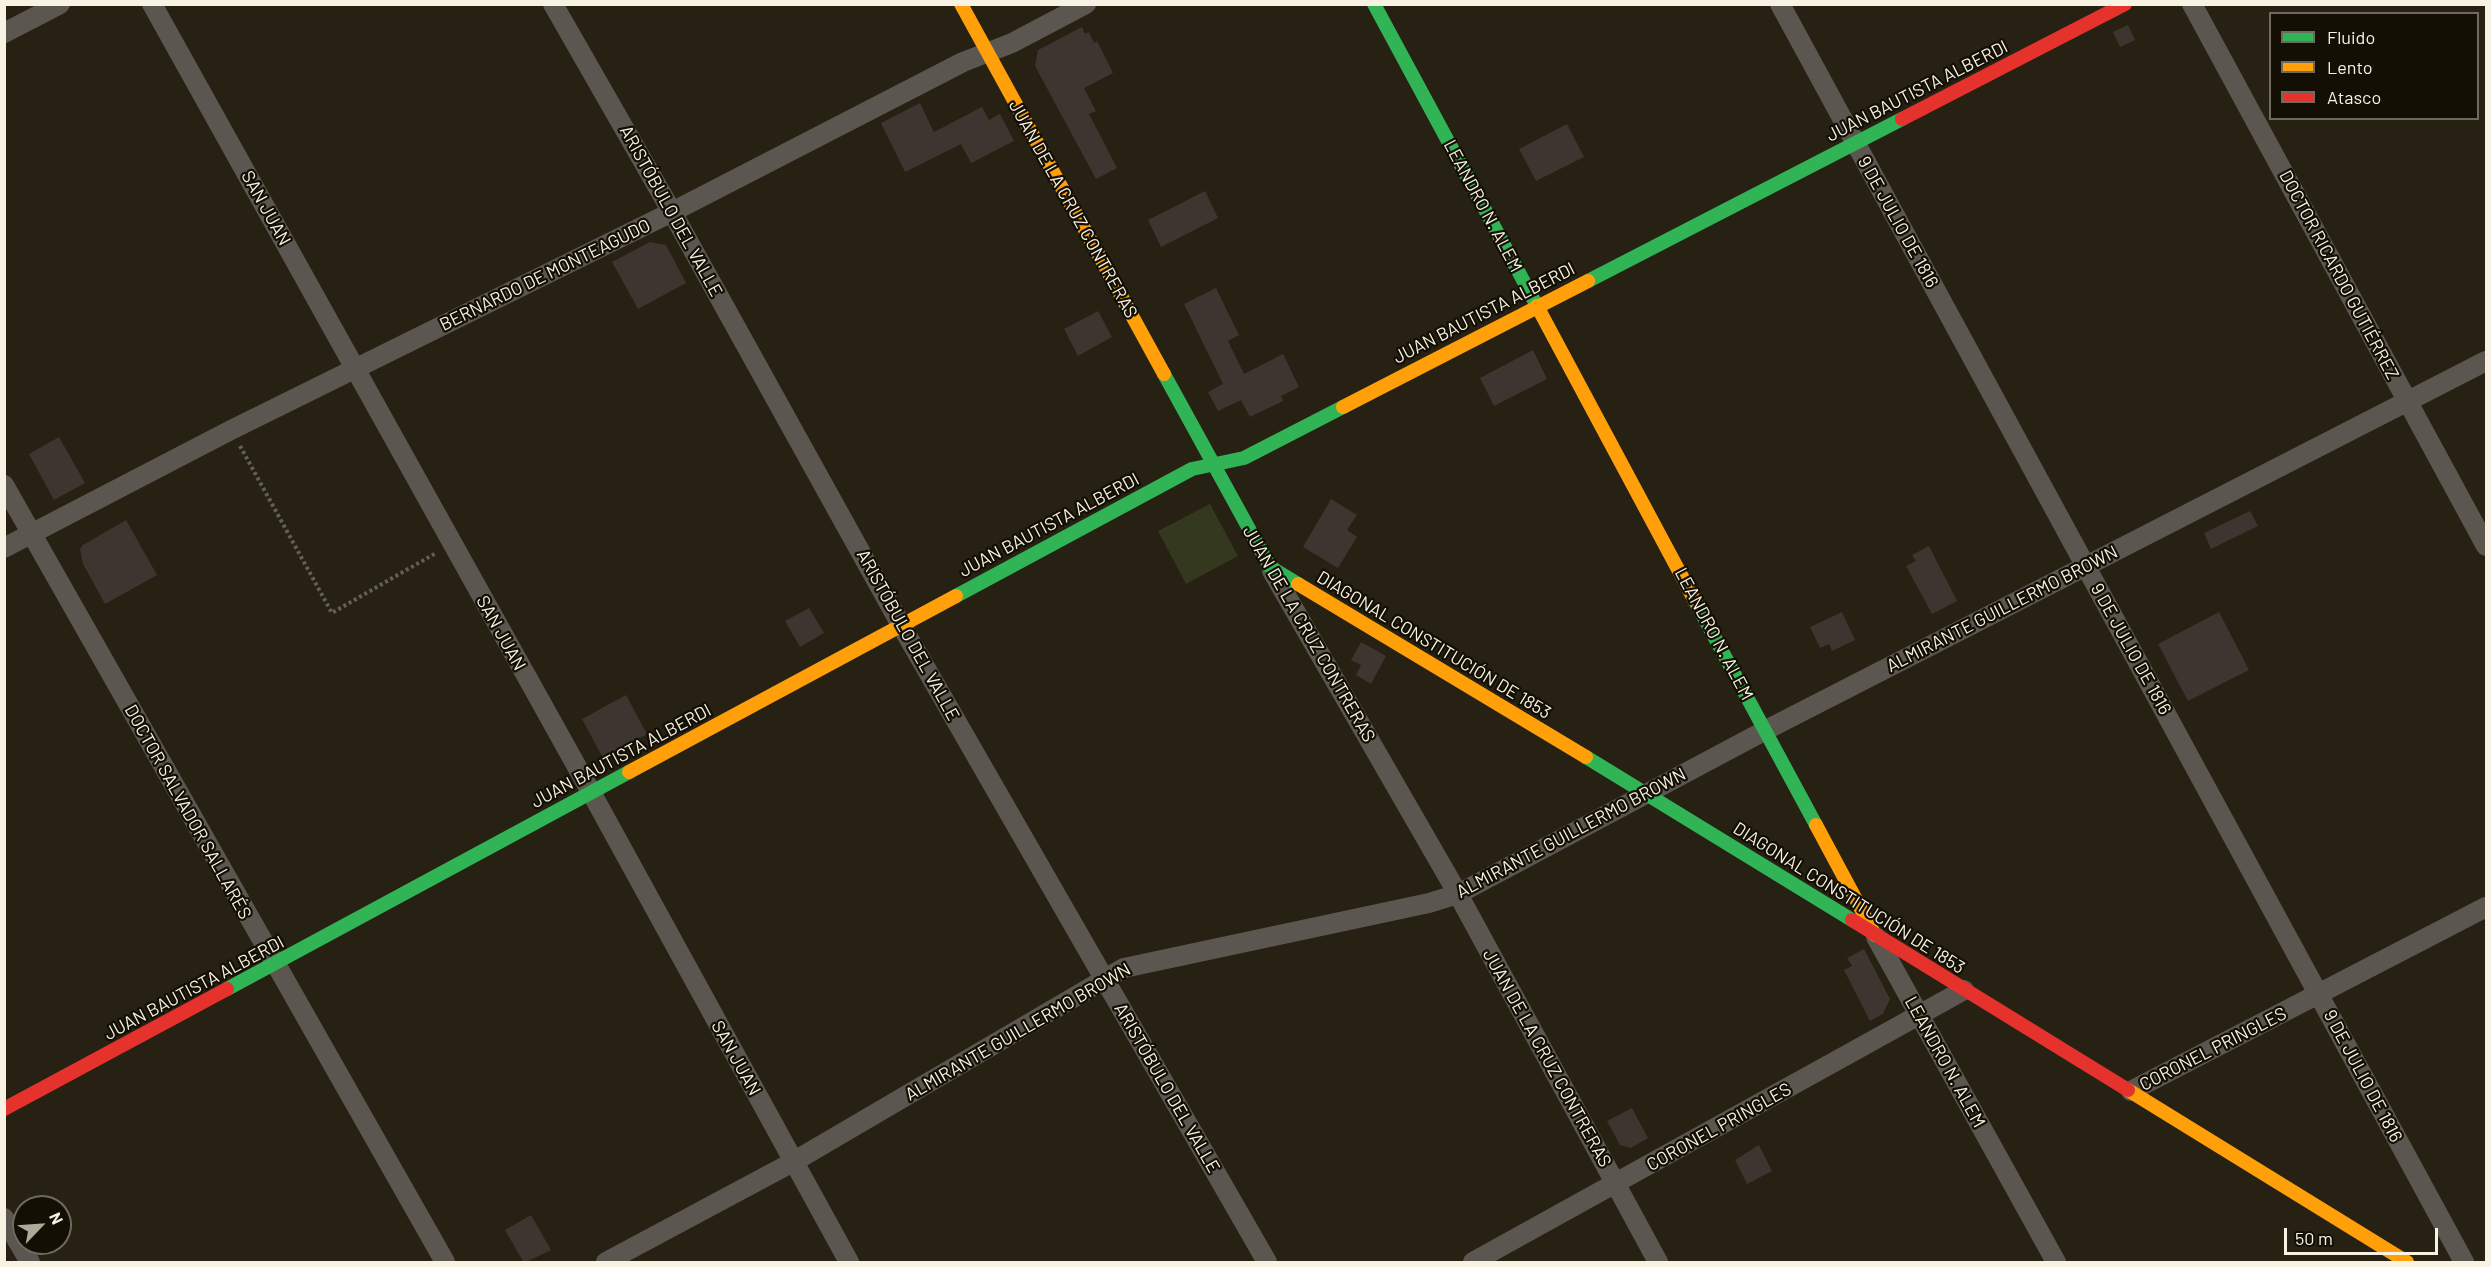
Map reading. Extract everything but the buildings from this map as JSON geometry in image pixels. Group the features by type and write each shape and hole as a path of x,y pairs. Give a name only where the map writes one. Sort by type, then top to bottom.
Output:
{"main road":[{"name":"JUAN DE LA CRUZ CONTRERAS","path":"961,4 1270,567"},
{"name":"LEANDRO N. ALEM","path":"1374,4 1876,937"},
{"name":"JUAN BAUTISTA ALBERDI","path":"4,1109 275,966 591,792 1192,469 1244,458 2125,4"},
{"name":"DIAGONAL CONSTITUCIÓN DE 1853","path":"1270,567 1647,793 1876,937 2131,1091 2407,1263"}],"street":[{"path":"4,33 60,4"},
{"name":"SAN JUAN","path":"152,4 591,792 849,1263"},
{"name":"ARISTÓBULO DEL VALLE","path":"553,4 672,212 901,625 1267,1263"},
{"name":"BERNARDO DE MONTEAGUDO","path":"4,548 231,430 672,212 963,62 1012,43 1086,4"},
{"name":"9 DE JULIO DE 1816","path":"1780,4 2464,1263"},
{"name":"DOCTOR RICARDO GUTIÉRREZ","path":"2192,4 2487,546"},
{"name":"ALMIRANTE GUILLERMO BROWN","path":"606,1263 793,1162 1124,968 1429,903 1458,894 1766,730 2487,361"},
{"name":"DOCTOR SALVADOR SALLARÉS","path":"4,485 445,1263"},
{"name":"JUAN DE LA CRUZ CONTRERAS","path":"1270,567 1458,894 1658,1263"},
{"name":"CORONEL PRINGLES","path":"2131,1091 2487,907"},
{"name":"LEANDRO N. ALEM","path":"1876,937 2056,1263"},
{"name":"CORONEL PRINGLES","path":"1473,1263 1964,990"},
{"path":"4,1218 30,1263"}],"path":[{"path":"231,430 332,613 451,544"}],"green space":[{"path":"1210,504 1238,556 1186,584 1158,531"}],"traffic: fast":[{"path":"1374,4 1537,306"},
{"path":"1588,281 1902,119"},
{"path":"1164,374 1270,567 1298,584"},
{"path":"956,596 1192,469 1244,458 1343,407"},
{"path":"1695,601 1816,825"},
{"path":"1586,757 1852,920"},
{"path":"227,989 629,772"}],"traffic: slow":[{"path":"961,4 1164,374"},
{"path":"1343,407 1588,281"},
{"path":"1537,306 1695,601"},
{"path":"1298,584 1586,757"},
{"path":"629,772 956,596"},
{"path":"1816,825 1875,935"},
{"path":"2128,1090 2407,1262"}],"traffic: jam":[{"path":"1902,119 2125,4"},
{"path":"1852,920 2128,1090"},
{"path":"4,1109 227,989"}]}
